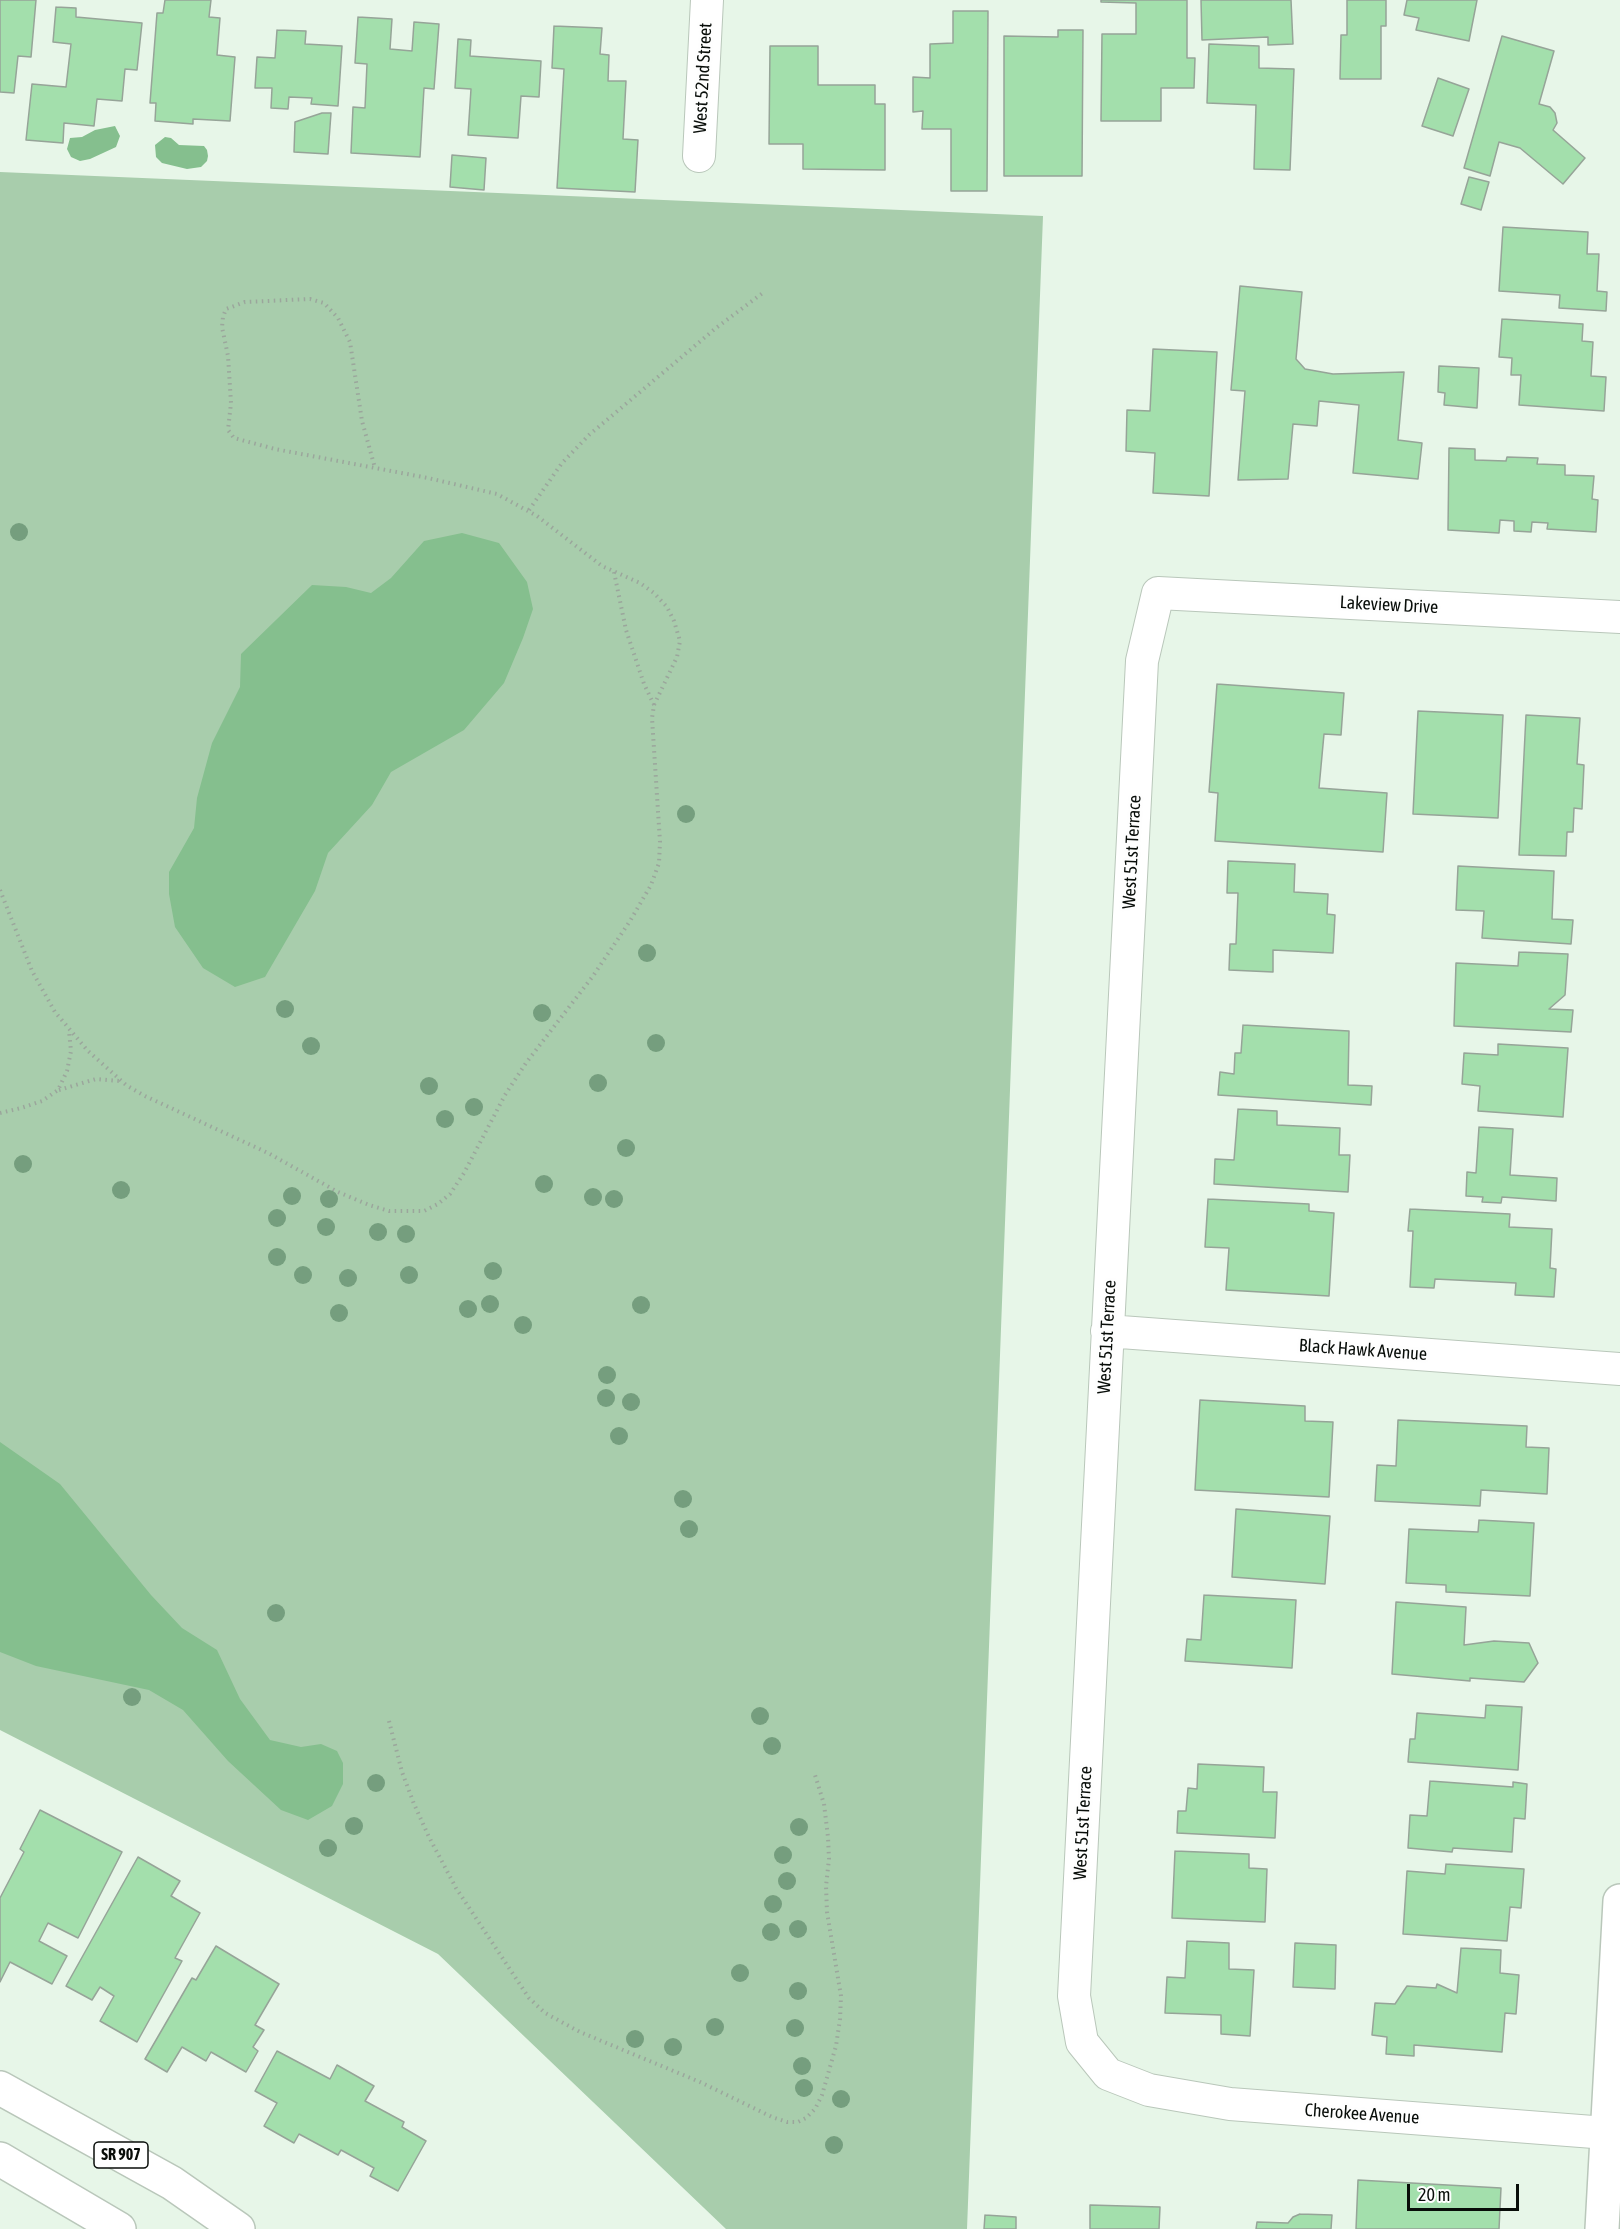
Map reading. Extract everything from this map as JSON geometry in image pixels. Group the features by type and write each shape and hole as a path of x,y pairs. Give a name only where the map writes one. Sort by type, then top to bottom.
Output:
{"main road":[{"path":"1602,2229 1614,2133 1620,1901"},
{"name":"SR 907","path":"0,2088 172,2183 238,2229"},
{"path":"0,2159 119,2229"}],"street":[{"name":"West 52nd Street","path":"699,156 707,0"},
{"name":"Lakeview Drive","path":"1158,593 1620,617"},
{"name":"West 51st Terrace","path":"1108,2074 1082,2042 1074,1996 1142,662 1158,593"},
{"name":"Black Hawk Avenue","path":"1107,1331 1620,1369"},
{"name":"Cherokee Avenue","path":"1108,2074 1149,2090 1230,2104 1614,2133"}],"path":[{"path":"529,510 562,463 589,435 716,328 764,292"},
{"path":"0,890 32,971 45,997 69,1030 121,1081 145,1096 268,1153 338,1192 369,1205 389,1211 424,1211 438,1204 450,1194 464,1173 505,1095 526,1063 593,976 651,885 659,862 660,842 652,718 654,705 677,657 680,641 667,608 654,593 640,583 602,566 529,510 497,494 275,449 234,438 228,430 231,404 227,344 222,327 222,317 226,309 245,302 310,299 324,303 338,318 350,342 362,421 375,468"},
{"path":"614,572 626,630 644,684 654,705"},
{"path":"58,1090 67,1071 71,1051 69,1030"},
{"path":"0,1113 42,1101 58,1090 96,1079 121,1081"},
{"path":"389,1721 402,1772 429,1837 456,1888 529,1998 545,2013 580,2032 700,2082 787,2122 798,2122 815,2109 822,2095 836,2046 840,2019 840,1996 826,1912 828,1837 824,1804 815,1775"}],"shaded area":[{"path":"115,126 120,136 116,147 90,159 80,161 71,157 67,149 70,138 82,137 95,130"},
{"path":"165,137 171,138 179,145 204,146 207,150 207,161 201,167 187,169 162,163 156,157 155,145"},
{"path":"0,172 1043,216 967,2229 726,2229 438,1954 0,1730"},
{"path":"462,533 499,543 527,582 533,609 504,683 464,730 391,772 372,805 328,853 315,891 265,977 235,987 203,968 175,927 169,894 169,872 194,828 197,798 212,743 240,687 241,654 312,585 346,587 371,593 391,578 424,541"},
{"path":"0,1442 60,1484 151,1595 182,1628 217,1650 240,1699 270,1740 301,1747 321,1744 337,1751 343,1763 343,1784 332,1806 308,1820 281,1810 228,1761 183,1710 149,1690 36,1666 0,1652"}],"building":[{"path":"0,0 36,0 31,57 18,56 14,93 0,92"},
{"path":"165,0 211,0 209,17 220,18 217,55 235,57 230,121 193,119 193,124 155,121 156,103 150,103 157,13 163,13"},
{"path":"1101,0 1187,0 1187,58 1195,58 1194,88 1161,88 1161,121 1101,121 1102,34 1136,34 1136,3 1101,2"},
{"path":"1201,0 1291,0 1293,44 1268,45 1268,37 1202,40"},
{"path":"1347,0 1386,0 1386,26 1381,26 1381,79 1340,79 1341,35 1347,35"},
{"path":"1407,0 1477,0 1469,41 1416,30 1419,18 1404,15"},
{"path":"56,7 76,8 76,17 142,23 137,70 125,69 122,101 97,99 94,126 64,123 63,143 26,140 32,84 66,87 71,44 53,42"},
{"path":"953,11 988,11 987,191 951,191 951,129 922,129 923,111 913,112 913,77 930,78 930,44 953,43"},
{"path":"358,17 392,19 390,49 412,51 414,22 439,24 434,89 424,88 420,157 351,153 353,107 365,108 367,64 355,63"},
{"path":"554,26 602,28 600,54 609,55 608,81 626,81 623,139 638,140 635,192 557,188 564,69 552,68"},
{"path":"277,30 306,31 305,44 342,46 338,106 311,104 312,98 289,97 288,109 271,108 272,88 255,88 257,57 275,58"},
{"path":"1058,30 1083,30 1082,176 1004,176 1004,36 1058,37"},
{"path":"1502,36 1554,51 1539,104 1550,107 1555,113 1557,123 1553,130 1585,158 1563,184 1520,148 1499,142 1490,176 1464,168"},
{"path":"458,39 471,40 470,56 541,61 539,97 521,96 518,138 468,135 471,89 455,88"},
{"path":"1209,44 1259,46 1259,68 1294,69 1290,170 1254,169 1256,105 1207,103"},
{"path":"770,46 818,46 818,85 875,85 875,104 885,104 885,170 803,169 803,144 769,144"},
{"path":"1438,78 1469,89 1453,136 1422,126"},
{"path":"322,113 331,113 328,154 294,152 295,122"},
{"path":"452,155 486,158 484,190 450,187"},
{"path":"1469,177 1489,182 1481,210 1461,204"},
{"path":"1503,227 1588,232 1587,254 1599,254 1597,291 1607,292 1606,311 1559,308 1560,295 1499,291"},
{"path":"1240,286 1302,292 1296,359 1305,369 1333,374 1404,372 1398,440 1422,443 1418,479 1353,473 1359,405 1319,401 1317,426 1293,424 1288,479 1238,480 1245,391 1231,390"},
{"path":"1502,319 1583,324 1582,341 1593,342 1591,376 1606,377 1604,411 1519,405 1521,375 1511,375 1512,358 1499,357"},
{"path":"1153,349 1217,352 1209,496 1153,493 1155,453 1126,451 1127,410 1150,411"},
{"path":"1439,366 1479,368 1477,408 1444,405 1445,393 1438,392"},
{"path":"1449,448 1475,449 1475,460 1506,461 1507,457 1538,458 1537,464 1565,465 1565,475 1594,476 1592,499 1598,500 1596,532 1547,529 1548,523 1532,522 1531,532 1514,531 1514,521 1500,520 1499,533 1448,530"},
{"path":"1217,684 1344,693 1341,735 1324,734 1319,788 1387,793 1383,852 1215,841 1218,793 1209,792"},
{"path":"1418,711 1503,715 1498,818 1413,814"},
{"path":"1526,715 1580,718 1577,764 1584,765 1582,809 1574,808 1573,832 1567,832 1566,856 1519,855"},
{"path":"1228,861 1295,864 1294,892 1328,894 1327,914 1335,915 1333,953 1273,950 1273,972 1229,970 1230,944 1236,944 1238,893 1227,893"},
{"path":"1458,866 1554,871 1552,919 1573,920 1571,944 1482,938 1484,911 1456,910"},
{"path":"1519,952 1568,954 1565,995 1549,1009 1573,1010 1571,1032 1454,1026 1456,963 1518,966"},
{"path":"1243,1025 1349,1031 1348,1085 1372,1086 1371,1105 1218,1095 1220,1072 1234,1074 1235,1053 1241,1053"},
{"path":"1498,1044 1568,1048 1563,1117 1478,1111 1480,1086 1462,1084 1464,1053 1498,1055"},
{"path":"1238,1109 1277,1111 1277,1125 1340,1128 1339,1155 1350,1155 1348,1192 1214,1184 1215,1159 1234,1160"},
{"path":"1479,1127 1513,1129 1510,1175 1557,1178 1556,1201 1502,1197 1501,1203 1482,1202 1483,1197 1466,1196 1467,1172 1476,1173"},
{"path":"1208,1199 1309,1204 1309,1211 1334,1213 1329,1296 1226,1290 1229,1248 1205,1247"},
{"path":"1410,1209 1510,1214 1509,1227 1552,1229 1550,1268 1556,1269 1554,1297 1515,1295 1516,1283 1435,1279 1434,1288 1410,1287 1413,1231 1408,1231"},
{"path":"1200,1400 1305,1406 1305,1421 1333,1422 1329,1497 1195,1490"},
{"path":"1398,1420 1527,1426 1526,1447 1549,1448 1547,1494 1481,1490 1480,1506 1375,1501 1377,1465 1396,1466"},
{"path":"1236,1509 1330,1516 1325,1584 1232,1577"},
{"path":"1479,1520 1534,1523 1530,1596 1446,1592 1446,1585 1406,1583 1409,1529 1478,1532"},
{"path":"1204,1595 1296,1600 1292,1668 1185,1661 1187,1639 1201,1640"},
{"path":"1396,1602 1466,1607 1464,1645 1494,1641 1529,1643 1538,1663 1524,1682 1470,1678 1470,1681 1392,1674"},
{"path":"1486,1705 1522,1707 1518,1770 1408,1762 1410,1739 1415,1739 1417,1713 1485,1718"},
{"path":"1198,1764 1264,1767 1263,1792 1277,1792 1275,1838 1177,1833 1178,1811 1186,1811 1188,1788 1197,1789"},
{"path":"1430,1781 1513,1787 1513,1782 1527,1784 1525,1819 1514,1818 1512,1852 1453,1848 1452,1852 1408,1848 1410,1815 1427,1816"},
{"path":"40,1810 122,1852 78,1938 48,1923 39,1941 67,1956 52,1984 10,1962 0,1982 0,1898 24,1852 20,1849"},
{"path":"1175,1851 1249,1854 1249,1868 1267,1869 1265,1922 1172,1918"},
{"path":"138,1857 180,1881 171,1896 200,1913 175,1958 182,1961 137,2042 100,2021 114,1996 100,1987 92,2000 66,1986"},
{"path":"1446,1864 1524,1869 1521,1908 1510,1907 1507,1941 1403,1934 1407,1871 1445,1874"},
{"path":"1187,1941 1229,1943 1229,1969 1254,1970 1250,2036 1221,2034 1221,2015 1165,2013 1167,1977 1185,1978"},
{"path":"1295,1943 1336,1945 1335,1989 1293,1987"},
{"path":"216,1946 279,1984 255,2025 264,2030 253,2047 258,2051 246,2072 211,2052 206,2061 182,2047 167,2072 145,2059 192,1978 196,1980"},
{"path":"1461,1948 1501,1950 1500,1973 1519,1975 1516,2014 1505,2013 1502,2052 1414,2045 1414,2056 1386,2054 1387,2037 1372,2035 1375,2003 1395,2004 1407,1986 1436,1988 1437,1984 1457,1993"},
{"path":"277,2051 330,2079 337,2065 374,2086 365,2101 404,2122 402,2127 426,2141 398,2191 370,2176 374,2168 341,2150 338,2155 299,2134 294,2143 264,2126 277,2103 255,2091"},
{"path":"1358,2180 1501,2188 1499,2229 1356,2229"},
{"path":"1090,2205 1160,2207 1159,2229 1090,2229"},
{"path":"1300,2214 1332,2215 1331,2229 1256,2229 1257,2222 1288,2223"},
{"path":"985,2215 1016,2217 1016,2229 984,2229"}]}
